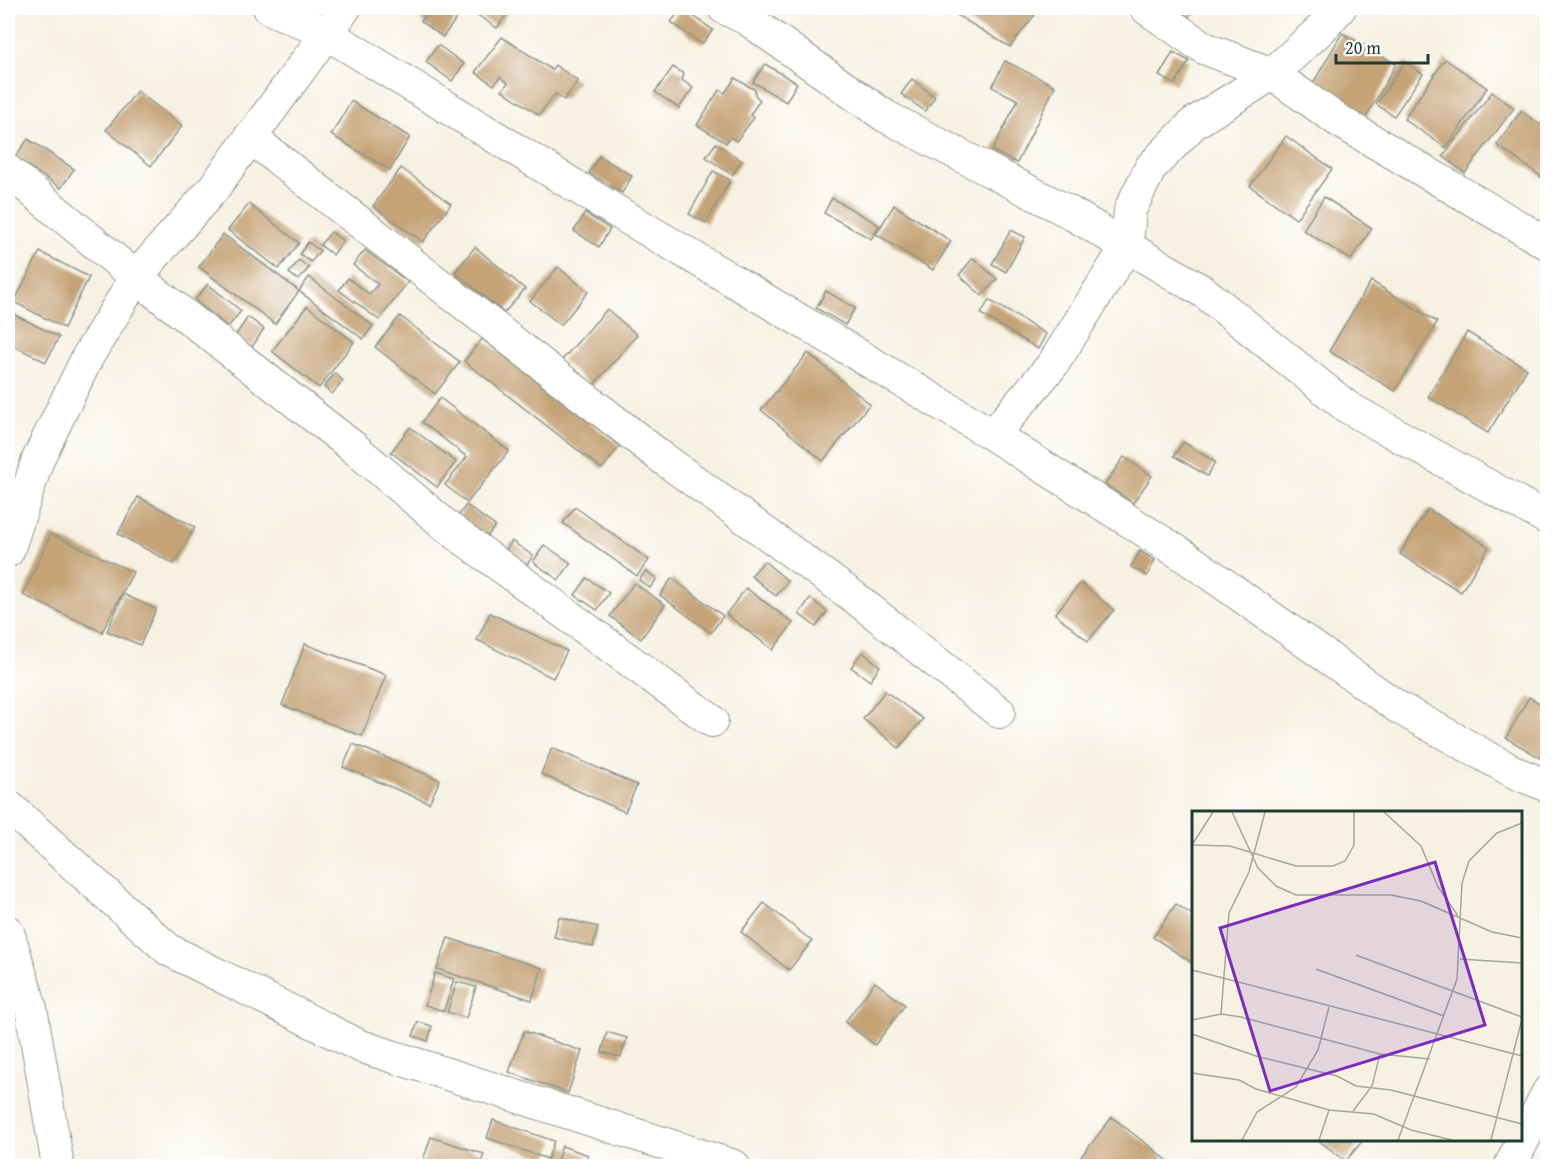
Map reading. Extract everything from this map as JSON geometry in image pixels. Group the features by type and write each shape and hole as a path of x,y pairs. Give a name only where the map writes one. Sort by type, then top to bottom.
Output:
{"street":[{"path":"269,8 326,33 624,216 993,435 1183,555 1400,708 1516,772 1548,786"},
{"path":"8,551 18,481 38,459 88,356 136,277 213,189 345,8"},
{"path":"1146,8 1204,48 1272,74 1339,121 1548,244"},
{"path":"993,435 1053,364 1126,246 1130,210 1151,167 1194,123 1272,74 1319,31 1340,8"},
{"path":"742,11 885,116 1067,211 1204,292 1347,407 1548,519"},
{"path":"250,137 661,457 854,597 999,712"},
{"path":"8,171 136,277 353,447 450,529 712,721"},
{"path":"8,806 169,950 360,1046 734,1167"},
{"path":"8,932 31,1008 58,1167"},
{"path":"1510,1167 1548,1092"}],"building":[{"path":"8,8 16,8 12,14"},
{"path":"430,8 457,8 462,11 443,37 421,21"},
{"path":"467,8 511,8 497,28"},
{"path":"682,8 713,30 702,44 671,22"},
{"path":"960,8 1040,8 1010,47 955,14"},
{"path":"1166,8 1195,8 1186,21"},
{"path":"1342,33 1396,64 1365,119 1311,87"},
{"path":"502,37 552,70 555,65 578,81 564,100 555,94 539,115 502,90 508,83 500,77 494,85 475,72"},
{"path":"438,45 464,64 452,81 426,62"},
{"path":"1173,52 1189,61 1175,84 1159,76"},
{"path":"1445,59 1487,88 1446,148 1404,119"},
{"path":"1005,61 1055,86 1017,163 992,151 1018,100 992,87"},
{"path":"1405,62 1423,74 1394,116 1376,104"},
{"path":"765,64 797,83 786,102 753,82"},
{"path":"673,67 684,74 682,80 693,88 679,108 655,92"},
{"path":"735,78 755,90 755,95 760,100 750,115 754,118 736,141 730,137 726,143 697,125 719,90 725,93"},
{"path":"912,79 935,97 925,111 901,94"},
{"path":"137,91 182,126 151,166 106,130"},
{"path":"1492,92 1514,108 1465,173 1443,156"},
{"path":"351,101 410,137 390,170 331,135"},
{"path":"1521,111 1548,130 1546,180 1497,145"},
{"path":"1286,136 1332,169 1296,219 1250,186"},
{"path":"28,139 74,169 61,188 15,157"},
{"path":"716,143 742,161 732,175 706,157"},
{"path":"599,156 632,176 622,193 589,173"},
{"path":"401,168 451,204 423,242 373,206"},
{"path":"713,171 730,180 706,223 689,214"},
{"path":"1324,197 1372,228 1351,260 1303,230"},
{"path":"832,198 879,225 871,239 824,213"},
{"path":"249,204 299,243 279,269 228,230"},
{"path":"894,205 951,241 933,270 876,234"},
{"path":"585,213 610,229 599,247 574,231"},
{"path":"8,230 14,233 8,245"},
{"path":"1011,230 1025,237 1006,272 992,264"},
{"path":"331,232 343,241 333,255 320,245"},
{"path":"223,234 299,291 275,324 199,267"},
{"path":"308,242 320,251 311,262 300,254"},
{"path":"475,247 525,289 504,313 455,272"},
{"path":"365,250 408,282 379,320 339,290 348,278 369,294 378,284 353,265"},
{"path":"40,252 89,277 64,328 14,302"},
{"path":"973,258 997,279 982,296 959,275"},
{"path":"299,260 309,268 298,280 289,273"},
{"path":"558,267 588,292 561,325 530,301"},
{"path":"309,277 373,326 363,339 299,291"},
{"path":"1371,281 1437,322 1395,391 1329,351"},
{"path":"208,284 241,311 228,327 195,300"},
{"path":"826,291 855,308 845,325 816,308"},
{"path":"989,300 1046,334 1038,349 981,314"},
{"path":"307,306 354,342 319,388 272,351"},
{"path":"607,309 637,335 592,387 562,360"},
{"path":"13,314 59,337 46,362 8,343 8,325"},
{"path":"400,316 460,362 435,394 375,347"},
{"path":"248,317 264,329 252,347 235,336"},
{"path":"1467,332 1527,369 1488,433 1428,397"},
{"path":"482,339 620,446 602,469 464,361"},
{"path":"808,353 870,404 823,461 761,410"},
{"path":"335,373 343,381 332,394 324,387"},
{"path":"440,398 509,451 467,503 445,485 467,457 422,422"},
{"path":"410,427 456,462 437,487 391,452"},
{"path":"1183,442 1215,462 1207,476 1174,456"},
{"path":"1124,457 1152,476 1133,503 1105,484"},
{"path":"138,497 195,527 174,564 118,534"},
{"path":"466,505 495,526 487,537 459,515"},
{"path":"575,507 649,560 637,576 563,523"},
{"path":"1428,509 1489,547 1461,592 1400,554"},
{"path":"51,534 133,572 102,632 23,595"},
{"path":"512,541 533,556 524,569 503,554"},
{"path":"544,545 571,563 559,580 533,562"},
{"path":"1140,551 1155,560 1147,576 1131,567"},
{"path":"764,561 788,581 776,596 751,576"},
{"path":"646,571 657,579 650,588 639,580"},
{"path":"587,578 609,593 597,610 575,595"},
{"path":"672,578 723,616 711,633 660,595"},
{"path":"634,583 665,605 641,639 610,616"},
{"path":"1081,583 1114,610 1088,641 1055,614"},
{"path":"746,588 793,623 773,650 726,614"},
{"path":"123,594 156,609 140,645 107,631"},
{"path":"810,598 827,612 816,627 799,614"},
{"path":"490,613 567,651 553,678 477,640"},
{"path":"305,644 386,675 362,736 282,705"},
{"path":"862,652 880,666 870,681 851,667"},
{"path":"885,691 923,719 899,748 863,719"},
{"path":"1529,697 1548,708 1548,762 1506,738"},
{"path":"353,744 440,780 429,803 343,767"},
{"path":"552,748 637,785 625,812 541,774"},
{"path":"764,903 812,941 789,970 741,932"},
{"path":"1176,904 1192,915 1192,963 1153,937"},
{"path":"559,917 598,927 593,947 554,937"},
{"path":"448,938 542,968 532,1000 437,969"},
{"path":"435,973 454,979 444,1011 425,1005"},
{"path":"457,982 476,987 466,1018 447,1012"},
{"path":"875,982 905,1005 875,1045 845,1022"},
{"path":"418,1022 432,1026 428,1041 413,1036"},
{"path":"524,1031 582,1051 568,1093 509,1072"},
{"path":"607,1032 627,1038 621,1057 602,1052"},
{"path":"1112,1117 1172,1164 1170,1166 1091,1166 1080,1158"},
{"path":"493,1120 554,1141 548,1159 487,1138"},
{"path":"431,1137 484,1154 480,1166 421,1166"},
{"path":"1319,1141 1362,1141 1346,1161"},
{"path":"562,1146 588,1155 584,1166 555,1166"}]}
